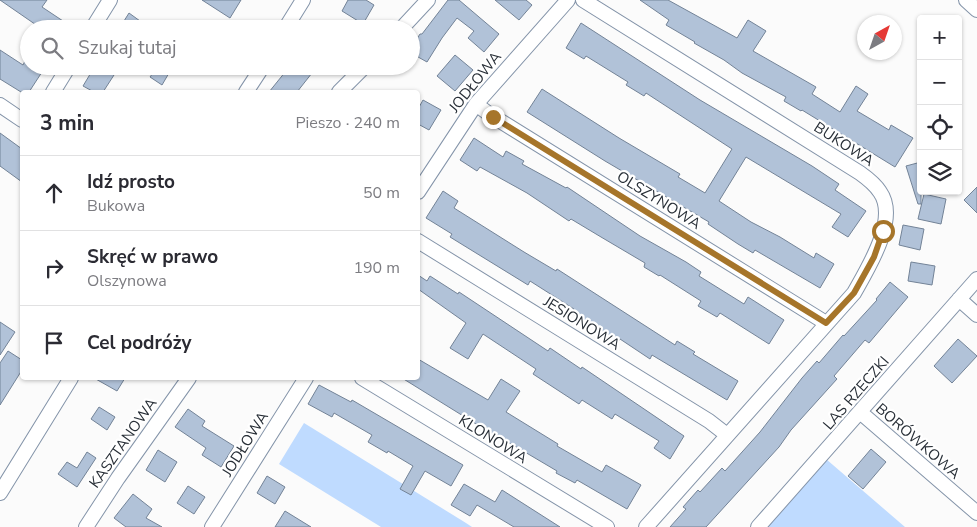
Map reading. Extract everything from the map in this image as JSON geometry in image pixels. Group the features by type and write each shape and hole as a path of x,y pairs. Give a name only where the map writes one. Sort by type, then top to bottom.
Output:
{"street":[{"path":"291,20 303,0"},
{"path":"409,20 428,0"},
{"name":"JODŁOWA","path":"420,189 476,104 568,0"},
{"name":"BUKOWA","path":"583,0 852,167 881,193 886,209 883,231 874,257 854,293 727,435"},
{"path":"966,0 977,10"},
{"path":"96,20 106,1"},
{"path":"54,90 63,75"},
{"path":"247,90 256,75"},
{"path":"341,90 356,75"},
{"name":"OLSZYNOWA","path":"476,104 489,114 826,323"},
{"path":"0,105 20,119"},
{"name":"JESIONOWA","path":"420,242 709,421 727,435"},
{"name":"LAS RZECZKI","path":"758,527 977,279"},
{"path":"959,299 977,315"},
{"path":"0,493 70,380"},
{"name":"KASZTANOWA","path":"86,527 187,380"},
{"name":"JODŁOWA","path":"218,525 305,380"},
{"name":"KLONOWA","path":"365,380 607,527"},
{"name":"BORÓWKOWA","path":"860,412 977,513"},
{"path":"646,527 727,435"}],"shaded area":[{"path":"304,423 472,527 381,527 279,464"},
{"path":"826,459 905,527 764,527"}],"building":[{"path":"0,0 47,0 42,7 62,20 29,20"},
{"path":"202,0 241,0 230,18"},
{"path":"348,0 366,0 374,5 365,20 357,20 342,11"},
{"path":"448,0 459,0 499,34 484,52 468,38 474,31 457,18 427,62 420,58 420,34 422,34"},
{"path":"495,0 526,0 532,5 519,20"},
{"path":"640,0 668,0 737,38 748,20 766,31 753,51 816,87 812,94 840,112 856,86 868,94 857,111 889,130 891,125 913,138 895,167 784,101 786,97 742,73 666,25 669,20"},
{"path":"129,13 139,20 125,20"},
{"path":"581,23 700,100 812,166 839,184 835,190 866,211 848,237 832,227 841,214 746,157 719,201 751,222 814,258 816,253 834,264 820,288 755,250 753,253 738,244 708,224 709,222 605,161 527,112 542,89 680,174 678,177 705,193 732,149 646,93 644,96 626,85 628,82 586,56 584,59 566,48"},
{"path":"0,50 20,63 20,75 40,75 30,90 20,91 0,79"},
{"path":"455,55 473,70 455,91 437,76"},
{"path":"90,75 114,75 104,90 90,90 83,86"},
{"path":"151,75 168,75 162,85 150,77"},
{"path":"283,75 310,75 299,90 271,90"},
{"path":"423,100 441,110 429,130 420,125 420,105"},
{"path":"0,133 20,148 20,181 0,166"},
{"path":"474,138 503,157 506,151 524,161 522,164 567,187 640,236 686,262 701,272 699,276 744,304 748,297 784,320 769,344 720,313 717,317 698,306 701,301 644,267 645,263 571,219 569,221 527,193 480,167 477,171 460,160"},
{"path":"917,163 917,195 921,195 921,204 918,204 906,166"},
{"path":"977,187 977,213 964,200"},
{"path":"443,191 458,201 454,208 556,271 557,269 675,345 677,341 695,352 693,354 738,381 727,400 652,355 650,359 620,339 618,342 602,330 571,313 574,309 530,281 528,285 450,237 452,234 426,218"},
{"path":"924,195 946,199 941,224 918,219"},
{"path":"903,225 924,229 920,250 899,245"},
{"path":"911,262 935,266 932,285 908,281"},
{"path":"420,276 427,281 430,276 458,294 459,292 548,351 550,348 581,369 582,367 684,436 670,459 654,448 659,441 615,414 612,419 582,400 579,404 533,374 536,369 483,334 468,359 450,348 466,323 420,290"},
{"path":"890,282 908,297 869,343 865,340 834,376 837,379 791,430 779,447 706,527 670,527 686,509 683,507 698,490 700,492 722,468 725,471 760,432 802,378 817,361 819,363 877,300"},
{"path":"0,322 15,332 0,355"},
{"path":"958,339 977,356 952,383 934,366"},
{"path":"8,351 20,359 20,373 0,405 0,363"},
{"path":"420,360 488,400 501,379 520,391 506,412 558,444 557,446 602,472 606,465 641,485 627,509 577,480 575,483 556,473 557,471 489,432 405,380 420,380"},
{"path":"98,380 124,380 117,391"},
{"path":"319,385 351,402 352,400 463,465 451,486 425,471 411,495 400,489 413,466 368,442 372,435 334,413 332,417 308,404"},
{"path":"99,407 115,417 107,430 91,419"},
{"path":"188,409 205,421 202,426 234,446 221,467 202,455 206,448 175,427"},
{"path":"871,449 886,462 863,489 848,476"},
{"path":"158,450 177,462 165,482 146,470"},
{"path":"87,452 96,458 77,487 58,474 67,462 77,468"},
{"path":"267,476 285,487 275,504 257,493"},
{"path":"464,484 495,502 502,490 560,527 514,527 477,505 470,516 451,505"},
{"path":"188,486 205,497 194,514 177,503"},
{"path":"133,494 152,509 146,518 162,527 126,527 114,518"},
{"path":"285,511 311,527 275,527"}],"route":[{"path":"493,117 826,323 854,293 874,257 883,231"}]}
